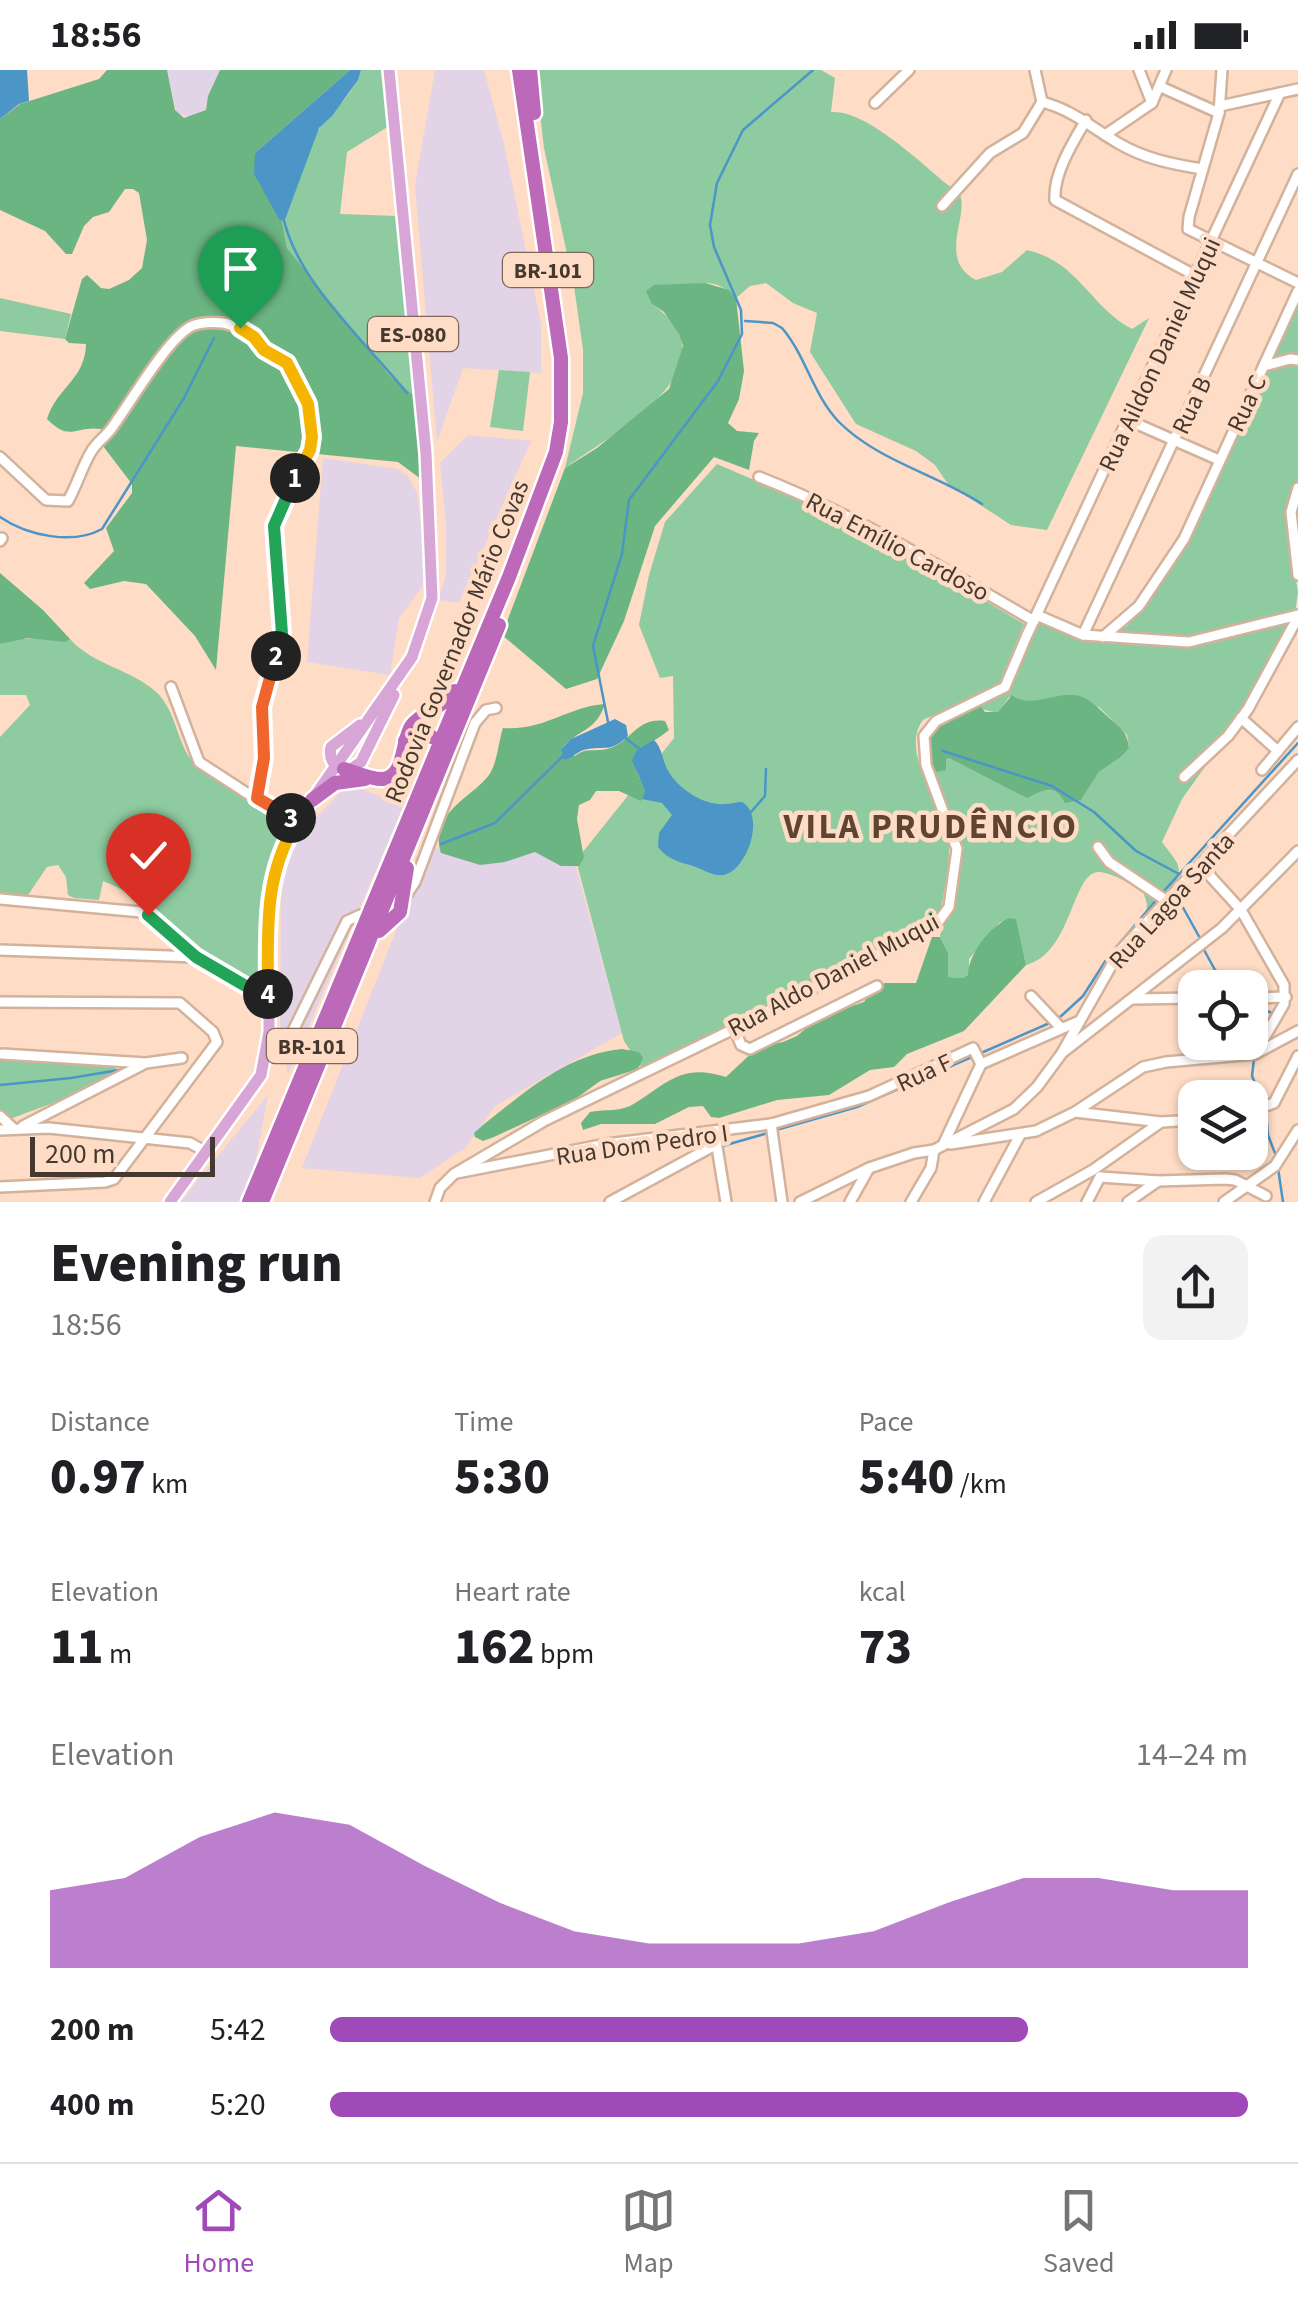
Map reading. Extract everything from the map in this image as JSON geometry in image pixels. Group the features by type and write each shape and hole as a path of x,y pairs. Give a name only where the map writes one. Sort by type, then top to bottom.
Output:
{"highway":[{"name":"Rodovia Governador Mário Covas","path":"249,1202 431,761 442,709 468,674 556,452 561,422 558,330 519,70"},
{"name":"Rodovia Governador Mário Covas","path":"262,1202 363,958 388,914 414,836 557,472 569,420 570,357 540,172 530,70"},
{"path":"432,790 432,780 457,717 442,709"},
{"path":"431,761 432,737 442,709"},
{"path":"337,765 384,779 395,772 413,724 442,709"},
{"path":"405,741 417,731 432,737"},
{"path":"362,757 375,777"},
{"path":"312,800 342,780 375,777"},
{"path":"378,892 388,914 400,912 410,881 414,836"}],"main road":[{"name":"ES-080","path":"352,738 375,713 412,657 426,624 433,575 426,453 389,70"},
{"path":"170,1202 256,1087 266,1058 271,891 282,852 296,824 337,765 362,757 392,699 398,678"},
{"path":"337,765 330,753 335,741 352,738 362,757"}],"street":[{"path":"875,103 909,70"},
{"path":"942,206 986,157 1023,133 1042,102 1035,70"},
{"path":"1139,70 1152,103"},
{"path":"1106,135 1152,103 1166,70"},
{"path":"1222,70 1220,110 1188,217 1190,233 1298,287"},
{"path":"1161,87 1220,110 1298,89"},
{"name":"Rua Aildon Daniel Muqui","path":"1036,618 1280,93"},
{"path":"1042,102 1086,120 1145,156 1202,168"},
{"path":"1086,120 1066,160 1055,200 1196,276"},
{"name":"Rua B","path":"1083,635 1298,174"},
{"name":"Rua C","path":"1103,637 1131,615 1171,562 1298,287"},
{"path":"0,458 46,500 68,501 92,448 109,432 175,339 190,326 204,322 240,328 264,350 287,363 308,404 312,437 310,450 274,526 282,634 262,707 264,758 257,798"},
{"path":"1264,366 1298,360"},
{"path":"1128,420 1219,460"},
{"name":"Rua Emílio Cardoso","path":"759,477 875,529 1036,618 1083,635 1202,641 1298,616"},
{"path":"1298,488 1291,512 1298,575"},
{"path":"1184,777 1228,736 1241,718 1298,616"},
{"name":"Rua Aldo Daniel Muqui","path":"454,1174 544,1121 936,925 946,915 957,849 926,765 924,736 936,721 1005,688 1036,618"},
{"path":"171,687 199,762 296,824"},
{"path":"410,881 475,723 486,710 496,708"},
{"path":"1241,718 1278,750"},
{"path":"1262,770 1298,728"},
{"name":"Rua Lagoa Santa","path":"1062,1053 1111,962 1298,760"},
{"path":"1098,846 1110,862 1167,901"},
{"path":"939,1147 1014,1108 1038,1087 1062,1053 1242,910 1298,852"},
{"path":"1204,863 1211,877 1242,910 1284,985 1286,997 1268,1029"},
{"path":"0,899 141,912 196,957 268,999"},
{"path":"266,1058 286,1046 347,922 368,916"},
{"path":"0,950 196,957"},
{"path":"734,1028 741,1045 750,1050 876,986"},
{"path":"1031,996 1061,1028"},
{"path":"1268,998 1286,997"},
{"path":"1132,999 1178,998"},
{"path":"0,1002 180,1003 217,1039 215,1047 110,1181 0,1188"},
{"path":"981,1064 1077,1022"},
{"path":"1268,1047 1298,1031"},
{"name":"Rua F","path":"771,1124 868,1096 973,1048 981,1064 912,1202"},
{"path":"2,1054 146,1062 182,1058"},
{"path":"1268,1105 1274,1103 1298,1056"},
{"path":"800,1202 870,1168 914,1153 1020,1135 1048,1126 1154,1064 1194,1060"},
{"path":"17,1128 146,1062"},
{"path":"1075,1112 1178,1121"},
{"path":"0,1116 17,1128"},
{"path":"1036,1202 1096,1173 1161,1122"},
{"path":"771,1124 782,1202"},
{"name":"Rua Dom Pedro I","path":"454,1174 606,1144 716,1138 771,1124"},
{"path":"0,1130 48,1128 190,1143 208,1153"},
{"path":"1224,1202 1275,1166 1298,1130"},
{"path":"984,1202 1020,1135"},
{"path":"610,1202 716,1138 726,1202"},
{"path":"850,1202 870,1168"},
{"path":"1096,1173 1158,1180 1225,1178 1266,1196"},
{"path":"1087,1202 1096,1173"},
{"path":"435,1202 440,1188 454,1174"},
{"path":"1128,1202 1158,1180"}],"shaded area":[{"path":"167,70 220,70 206,111 192,117 177,114"},
{"path":"435,70 484,70 504,144 541,324 541,373 463,368 437,442 415,186"},
{"path":"468,435 531,441 459,603 438,600 446,575 440,463"},
{"path":"323,458 398,469 408,476 417,493 425,553 424,584 399,618 390,675 307,662"},
{"path":"349,784 404,806 288,1074 280,1027 281,897 287,859 308,825"},
{"path":"540,841 575,864 622,1033 495,1106 466,1147 420,1178 302,1168 430,845 471,863"},
{"path":"268,1095 256,1160 243,1202 180,1202"}],"green space":[{"path":"107,70 167,70 175,110 184,118 206,110 220,70 350,70 255,153 258,181 282,221 287,248 390,376 416,397 425,482 398,462 236,446 216,670 195,636 146,584 124,581 90,589 84,583 114,551 106,528 132,493 132,484 103,446 101,429 68,432 47,419 84,356 86,344 65,339 82,279 87,275 101,288 109,289 129,280 142,268 147,240 139,193 125,189 109,212 93,217 84,226 72,254 66,254 45,231 0,210 0,119 20,104 99,79"},
{"path":"361,70 384,70 389,126 347,152 340,214 398,216 416,397 390,376 287,248 282,221 315,136 350,93"},
{"path":"535,70 821,70 835,78 831,112 845,113 877,128 958,191 962,204 956,250 964,271 976,280 1002,272 1027,250 1059,264 1105,309 1132,329 1149,318 1047,530 1011,525 948,484 935,465 916,451 856,424 810,352 817,313 793,303 766,283 750,286 736,298 716,285 694,284 652,304 676,328 682,351 676,375 636,418 565,468 583,393 583,350 574,286 544,148"},
{"path":"705,283 729,290 736,298 744,371 739,399 728,423 737,431 759,433 749,470 714,457 655,526 624,621 597,679 566,689 502,635 565,468 597,448 669,389 683,346 679,334 664,312 652,304 646,291 654,285"},
{"path":"0,298 71,314 65,339 0,331"},
{"path":"1298,298 1298,487 1289,494 1288,536 1298,592 1294,619 1229,733 1182,799 1162,842 1177,863 1175,885 1146,916 1143,891 1111,875 1091,875 1083,884 1063,930 1042,957 1026,965 1016,920 1000,922 969,959 969,975 948,977 948,953 940,937 952,841 931,773 949,758 1027,797 1050,790 1081,800 1099,772 1129,747 1127,735 1099,707 1009,697 998,713 981,709 979,704 1007,688 1041,618 1085,633 1105,633 1127,626 1160,586 1191,538"},
{"path":"499,370 530,372 523,431 490,427"},
{"path":"717,464 858,525 1024,624 999,684 923,720 917,733 919,762 948,838 940,916 933,923 642,1068 624,1041 577,864 674,738 673,676 660,678 639,625 665,522"},
{"path":"0,573 70,639 65,642 28,638 0,644"},
{"path":"41,638 70,639 89,655 155,691 168,708 196,765 290,819 264,888 263,970 259,982 252,983 193,947 115,886 103,881 99,900 68,895 66,877 58,865 47,867 28,895 0,895 0,737 30,705 26,695 0,695 0,644"},
{"path":"1012,695 1026,701 1066,695 1083,698 1122,729 1129,748 1099,772 1081,800 1065,803 1053,790 1027,798 949,758 946,770 931,773 927,760 929,729 979,704 985,712 998,712"},
{"path":"605,704 591,725 561,749 575,756 607,749 655,721 665,721 669,730 634,758 645,791 641,801 619,791 596,791 590,800 579,805 577,819 584,858 579,866 561,866 535,852 480,865 441,853 441,827 454,807 489,775 503,728 531,726"},
{"path":"1009,918 1016,919 1026,965 964,1031 907,1054 894,1067 870,1070 829,1095 777,1100 719,1118 711,1117 703,1106 689,1107 655,1124 601,1124 583,1130 581,1123 590,1112 630,1106 685,1074 726,1077 758,1047 783,1042 818,1018 864,1002 874,987 916,983 932,937 940,937 948,953 948,977 963,978 968,975 982,941"},
{"path":"622,1049 639,1052 643,1058 638,1069 600,1081 574,1100 494,1137 483,1141 475,1137 474,1133 483,1125 548,1076 583,1058"},
{"path":"0,1056 113,1062 116,1070 104,1084 10,1119 0,1112"}],"water":[{"path":"0,70 27,70 29,101 0,119"},
{"path":"350,70 361,70 358,80 319,128 283,221 254,174 255,153"},
{"path":"615,719 626,725 628,736 622,741 584,750 564,760 561,749 571,739"},
{"path":"654,740 671,776 684,789 708,802 742,802 749,809 753,819 751,842 732,871 712,874 674,860 658,847 659,833 672,815 662,803 642,799 645,791 632,760 637,750"}],"waterway":[{"path":"608,722 593,646 622,554 629,500 718,381 742,334 741,310 714,247 710,225 717,183 743,130 813,70"},
{"path":"283,216 290,240 317,287 407,393"},
{"path":"745,321 773,323 782,328 830,411 854,435 982,504"},
{"path":"0,517 51,536 78,537 102,529 184,398 214,338"},
{"path":"624,737 641,750"},
{"path":"1163,892 1298,743"},
{"path":"943,751 1052,786 1094,812 1136,851 1179,874"},
{"path":"441,844 495,823 563,756"},
{"path":"751,812 765,796 766,769"},
{"path":"1176,895 1201,940"},
{"path":"1059,1018 1083,996 1108,957 1158,898"},
{"path":"1203,948 1215,970"},
{"path":"1268,1012 1275,1014"},
{"path":"981,1053 1052,1022"},
{"path":"776,1130 857,1107 974,1056"},
{"path":"1254,1060 1254,1080"},
{"path":"0,1085 125,1069"},
{"path":"719,1147 768,1133"},
{"path":"1268,1135 1276,1156"},
{"path":"1278,1168 1283,1202"}],"district":[{"name":"VILA PRUDÊNCIO","path":"931,826"}],"route":[{"path":"148,915 196,957 268,999 271,891 282,852 296,824 257,798 264,758 262,707 282,634 274,526 310,450 312,437 308,404 295,375 287,363 264,350 240,328"}]}
